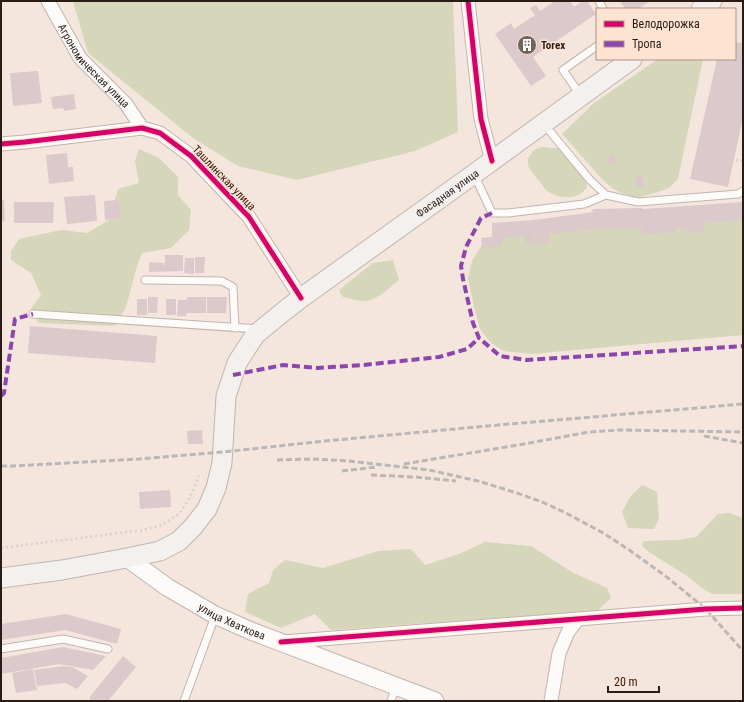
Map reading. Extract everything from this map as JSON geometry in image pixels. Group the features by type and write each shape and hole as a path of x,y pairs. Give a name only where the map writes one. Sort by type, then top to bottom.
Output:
{"main road":[{"path":"702,8 712,1"},
{"name":"Фасадная улица","path":"1,578 62,570 127,558 160,551 179,541 194,527 207,510 216,488 222,463 226,396 236,363 255,336 301,298 631,60"}],"street":[{"name":"Агрономическая улица","path":"48,1 80,58 126,104 142,128"},
{"path":"468,1 482,120 492,161"},
{"name":"Ташлинская улица","path":"1,144 142,128 160,133 191,156 249,217 301,298"},
{"name":"улица Хваткова","path":"127,558 167,587 215,615 281,642 393,694 435,701"},
{"path":"281,642 706,609 743,608"},
{"path":"551,701 559,653 568,632 577,620"}],"lane":[{"path":"581,96 563,70 596,47"},
{"path":"543,123 590,180 606,195 638,202 738,194 743,191"},
{"path":"474,174 492,213 508,213 584,204 606,195"},
{"path":"145,280 222,281 233,286 234,328"},
{"path":"33,314 262,330"},
{"path":"184,701 215,615"},
{"path":"1,649 63,639 108,649"}],"path":[{"path":"736,160 743,161"},
{"path":"1,548 143,530 162,525 179,514 189,499 201,471"}],"green space":[{"path":"73,1 453,1 458,132 415,151 297,180 238,166 193,138 88,53"},
{"path":"657,60 703,60 678,179 669,188 636,198 613,189 601,178 562,134 594,103"},
{"path":"542,147 557,148 561,151 578,172 585,177 587,187 584,191 575,196 560,197 546,190 530,170 528,163 528,159 532,152"},
{"path":"139,149 159,158 178,177 178,195 191,210 189,230 171,248 142,253 126,307 115,326 39,323 31,309 41,295 31,273 11,260 11,251 19,239 61,230 87,233 109,220 118,189 139,183 135,161"},
{"path":"743,216 743,335 531,354 504,351 491,343 480,329 468,278 472,261 485,240 495,235"},
{"path":"393,260 399,280 377,297 367,301 357,301 343,297 339,291 373,263"},
{"path":"642,485 657,492 659,519 654,529 628,528 622,512 630,497"},
{"path":"729,513 743,518 743,594 713,594 703,589 687,576 642,546 644,541 678,540 696,537 718,514"},
{"path":"485,542 531,546 572,572 607,588 611,598 595,613 496,618 331,630 315,614 281,628 245,612 248,594 269,583 273,570 285,560 323,568 378,551 411,549 425,565 459,554"}],"building":[{"name":"Torex","path":"555,1 570,1 574,7 583,1 587,1 596,14 533,57 546,76 531,86 495,34 511,23 514,29 535,15 530,8 536,5 540,11"},
{"path":"620,1 650,1 640,8 624,8"},
{"path":"736,42 743,43 743,117 728,187 690,179 717,60 736,60"},
{"path":"38,71 42,103 13,106 10,73"},
{"path":"74,94 76,109 64,111 63,108 53,109 51,97"},
{"path":"67,153 68,167 73,167 74,181 49,184 46,155"},
{"path":"610,154 617,156 615,165 608,164"},
{"path":"636,174 643,175 643,187 636,187"},
{"path":"95,195 97,221 67,224 64,197"},
{"path":"1,200 4,200 5,221 1,222"},
{"path":"119,200 120,218 105,220 104,201"},
{"path":"14,202 54,202 53,223 14,223"},
{"path":"743,202 743,220 704,223 705,232 686,233 686,229 675,229 675,232 642,234 642,228 594,229 549,234 550,243 537,244 536,235 534,235 535,244 526,245 525,236 502,238 502,246 482,248 481,238 492,237 492,223 534,220 593,212 592,209 642,209"},
{"path":"165,255 183,255 183,271 149,272 149,262 164,263 165,268"},
{"path":"195,257 205,257 204,273 195,273"},
{"path":"185,258 194,258 194,274 184,273"},
{"path":"148,297 158,297 157,313 148,313"},
{"path":"187,297 206,297 206,313 187,313 186,316 177,316 178,300 187,300"},
{"path":"207,297 227,297 226,313 207,313"},
{"path":"137,299 147,299 147,315 137,315"},
{"path":"166,299 176,299 176,315 166,315"},
{"path":"30,326 157,336 155,363 28,353"},
{"path":"202,430 203,444 188,444 187,431"},
{"path":"170,490 171,507 140,509 139,492"},
{"path":"66,614 121,629 117,644 65,630 1,640 1,624"},
{"path":"63,647 106,656 93,670 59,664 1,674 1,658"},
{"path":"123,656 136,667 108,701 93,701 89,698"},
{"path":"64,666 72,667 88,676 77,689 65,683 37,686 34,670"},
{"path":"33,669 37,690 16,693 12,673"}],"railway":[{"path":"1,466 139,459 223,452 487,426 743,404"},
{"path":"404,464 589,432 620,430 743,432"},
{"path":"704,436 743,443"},
{"path":"277,460 313,459 349,461 429,470 478,481 542,502 605,534 668,578 706,609 743,651"},
{"path":"342,471 376,467"},
{"path":"371,475 456,481"}],"marked path":[{"path":"492,213 481,218 466,247 461,266 473,323 479,338 500,356 527,360 743,346"},
{"path":"1,396 4,393 15,319 33,314"},
{"path":"233,375 283,365 318,368 439,357 467,349 479,338"}],"cycle path":[{"path":"468,1 481,119 492,161"},
{"path":"1,144 142,128 160,133 191,156 249,217 301,298"},
{"path":"281,642 706,609 743,608"}],"place":[{"name":"Torex","path":"527,45"}]}
